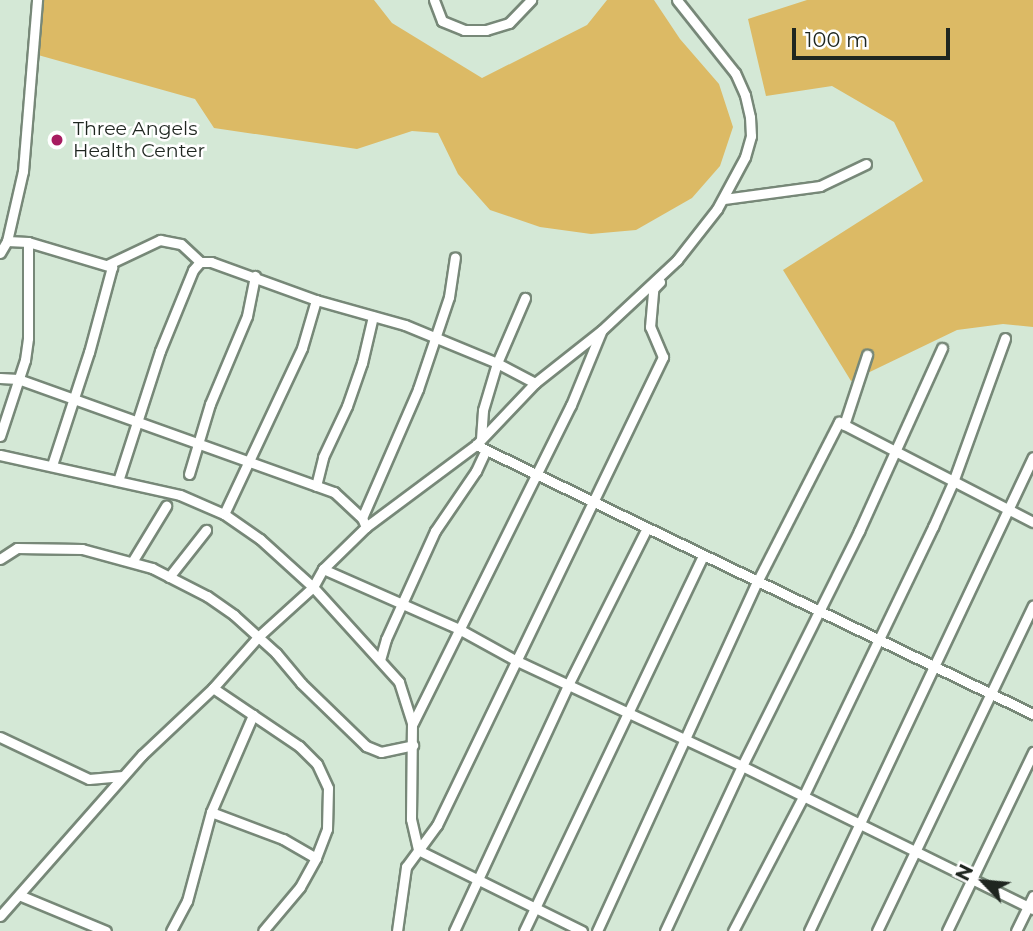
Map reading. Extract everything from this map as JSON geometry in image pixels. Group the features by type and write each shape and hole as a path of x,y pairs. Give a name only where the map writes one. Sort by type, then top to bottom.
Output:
{"street":[{"path":"0,253 7,241 23,171 37,0"},
{"path":"434,0 442,22 464,30 486,30 509,23 531,0"},
{"path":"0,916 167,729 213,688 259,636 313,587 323,569 364,523 479,442 535,383 602,330 677,260 725,198 746,157 751,136 745,95 735,73 677,0"},
{"path":"397,931 406,867 437,825 591,500 663,357 650,327 653,289 725,198 820,186 839,174 866,164"},
{"path":"107,265 160,240 181,244 200,262 211,262 316,300 436,336 535,383"},
{"path":"7,241 28,242 112,267 52,465"},
{"path":"0,436 28,338 28,242"},
{"path":"364,523 399,439 436,336 449,297 455,257"},
{"path":"118,481 135,420 174,312 200,262"},
{"path":"189,474 211,404 247,316 255,276"},
{"path":"525,298 497,363 482,410 479,442 486,450 1033,715"},
{"path":"224,514 250,465 302,348 316,300"},
{"path":"316,486 323,457 362,363 373,316"},
{"path":"412,723 457,628 571,405 602,330"},
{"path":"733,931 803,797 953,482 1005,338"},
{"path":"665,931 742,766 895,453 942,348"},
{"path":"844,425 867,355"},
{"path":"0,378 18,379 135,420 250,465 334,492 364,523"},
{"path":"597,931 684,739 703,705 757,582 839,422 1033,523"},
{"path":"380,660 401,603 440,521 476,471 486,450"},
{"path":"0,455 180,495 224,514 260,539 313,587 399,682 412,723 411,819 418,850"},
{"path":"809,931 1033,457"},
{"path":"132,562 166,506"},
{"path":"454,931 568,685 647,528"},
{"path":"169,577 206,530"},
{"path":"0,548 82,549 132,562 169,577 207,596 259,636 366,746 381,752 413,745"},
{"path":"0,559 17,548"},
{"path":"524,931 703,555"},
{"path":"323,569 457,628 515,660 742,766 1030,908"},
{"path":"877,931 1033,605"},
{"path":"213,688 299,746 317,764 326,779 329,812 327,829 316,858 300,887 263,931"},
{"path":"171,931 187,901 211,812 253,715"},
{"path":"0,737 89,779 123,776"},
{"path":"947,931 1033,752"},
{"path":"211,812 283,839 316,858"},
{"path":"418,850 582,931"},
{"path":"19,895 106,931"},
{"path":"1016,931 1030,908 1033,896"}],"shaded area":[{"path":"44,0 374,0 392,23 482,78 587,25 607,0 654,0 680,39 719,84 733,127 720,166 692,198 636,230 591,234 540,227 490,210 458,174 438,133 412,131 357,149 214,128 195,99 38,55"},
{"path":"807,0 1033,0 1033,327 1003,324 957,330 851,381 783,270 923,181 894,122 832,86 766,96 748,19"}],"place":[{"name":"Three Angels Health Center","path":"57,140"}]}
